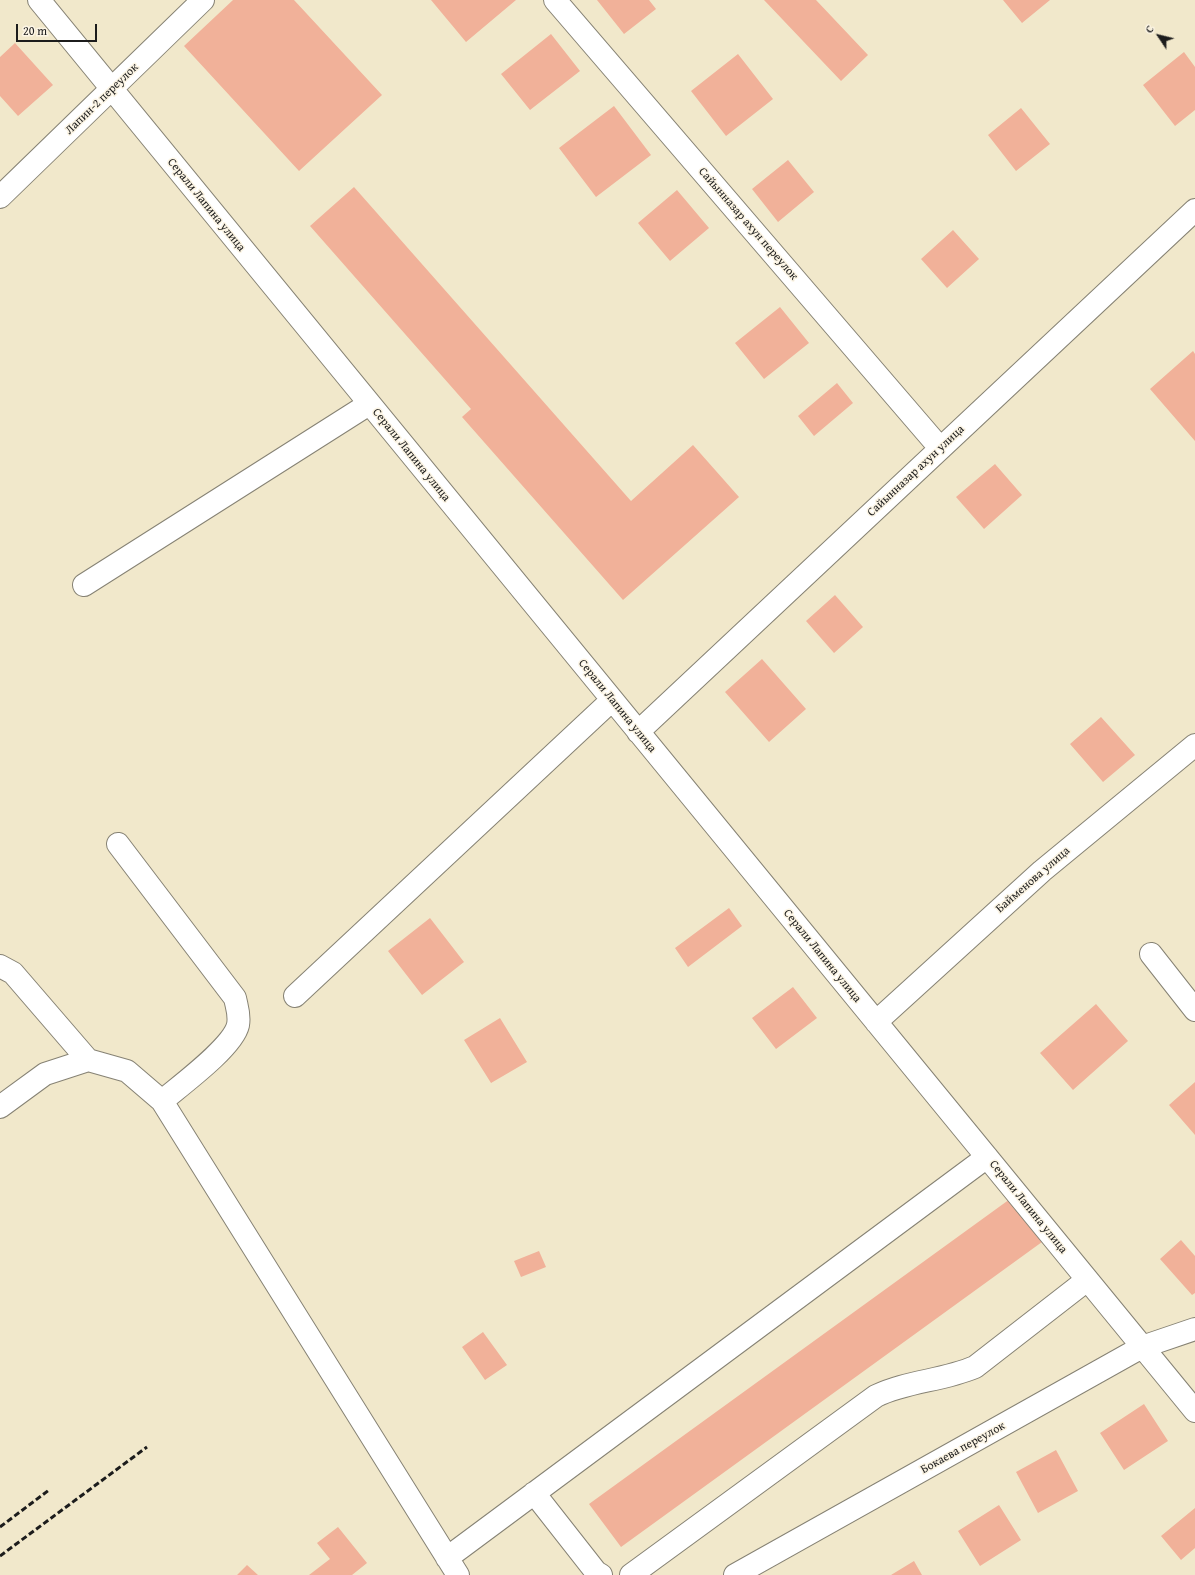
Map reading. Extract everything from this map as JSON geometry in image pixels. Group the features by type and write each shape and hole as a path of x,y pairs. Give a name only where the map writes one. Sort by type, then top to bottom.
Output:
{"street":[{"name":"Серали Лапина улица","path":"39,0 1195,1411"},
{"name":"Лапин-2 переулок","path":"0,196 112,90 203,0"},
{"name":"Сайынназар ахун переулок","path":"555,0 940,448"},
{"name":"Сайынназар ахун улица","path":"638,732 1195,210"},
{"path":"84,585 369,404"},
{"path":"295,996 612,700"},
{"name":"Байменова улица","path":"876,1022 1042,871 1195,745"},
{"path":"118,844 234,998 239,1014 237,1027 229,1043 162,1101"},
{"path":"1151,954 1195,1010"},
{"path":"0,966 14,973 88,1060"},
{"path":"0,1107 45,1074 88,1060 127,1071 162,1101 452,1566 534,1493 987,1158"},
{"path":"631,1575 876,1396 894,1388 956,1376 974,1367 1088,1280"},
{"name":"Бокаева переулок","path":"735,1575 1142,1347 1195,1329"},
{"path":"534,1493 596,1572 601,1575"}],"building":[{"path":"233,0 294,0 382,95 299,171 184,46"},
{"path":"431,0 516,0 466,42"},
{"path":"597,0 649,0 656,9 624,34"},
{"path":"764,0 816,0 868,55 841,81"},
{"path":"1003,0 1050,0 1022,23"},
{"path":"551,34 580,71 530,110 501,74"},
{"path":"15,43 53,85 18,116 0,96 0,57"},
{"path":"1184,52 1195,67 1195,110 1175,126 1143,85"},
{"path":"738,54 773,99 726,136 691,91"},
{"path":"614,106 651,155 596,197 559,148"},
{"path":"1021,108 1050,144 1016,171 988,135"},
{"path":"788,160 814,192 778,222 752,189"},
{"path":"354,187 631,501 693,445 739,497 623,600 462,417 471,409 310,226"},
{"path":"677,190 709,228 670,261 638,223"},
{"path":"953,230 979,259 947,288 921,259"},
{"path":"780,307 809,343 764,379 735,343"},
{"path":"1193,351 1195,354 1195,441 1150,389"},
{"path":"837,383 853,403 814,436 798,416"},
{"path":"995,464 1022,495 984,529 956,497"},
{"path":"835,595 863,627 834,653 806,621"},
{"path":"762,659 806,709 769,742 725,692"},
{"path":"1101,717 1135,755 1103,782 1070,744"},
{"path":"729,908 742,926 688,967 675,948"},
{"path":"430,918 464,962 422,995 388,951"},
{"path":"793,987 817,1018 776,1049 752,1018"},
{"path":"1096,1004 1128,1041 1073,1090 1040,1053"},
{"path":"500,1018 527,1062 491,1083 464,1040"},
{"path":"1195,1082 1195,1135 1169,1105"},
{"path":"1010,1199 1042,1242 621,1547 589,1504"},
{"path":"1181,1240 1195,1256 1195,1293 1192,1295 1160,1259"},
{"path":"539,1251 546,1267 521,1277 514,1261"},
{"path":"483,1332 507,1365 485,1380 462,1347"},
{"path":"1144,1404 1168,1441 1124,1470 1100,1433"},
{"path":"1056,1450 1078,1491 1038,1513 1016,1472"},
{"path":"999,1505 1021,1540 980,1566 958,1531"},
{"path":"1195,1508 1195,1548 1181,1560 1161,1536"},
{"path":"338,1527 367,1563 352,1575 309,1575 330,1559 317,1543"},
{"path":"914,1561 922,1575 891,1575"},
{"path":"247,1565 258,1575 237,1575"}],"railway":[{"path":"0,1556 147,1447"},
{"path":"0,1527 49,1490"}]}
